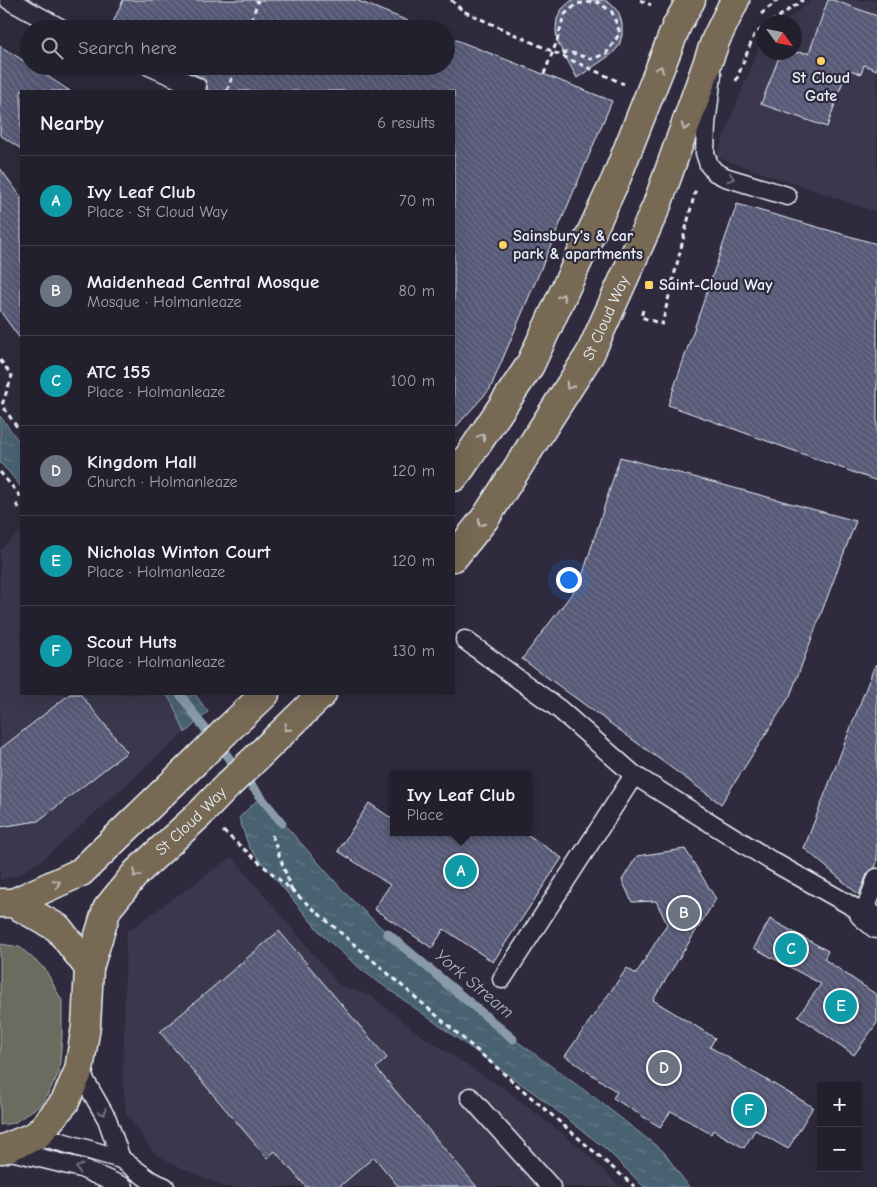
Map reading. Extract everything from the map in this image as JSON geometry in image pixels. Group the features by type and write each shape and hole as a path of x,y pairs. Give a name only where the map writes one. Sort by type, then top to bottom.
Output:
{"main road":[{"path":"455,476 530,365 616,179 677,25 691,0"},
{"name":"St Cloud Way","path":"455,556 486,517 590,354 657,205 716,39 735,0"},
{"path":"6,903 81,872 264,695"},
{"name":"St Cloud Way","path":"37,1135 65,1102 79,1070 86,1026 89,968 107,909 138,872 321,695"},
{"path":"6,903 58,928 89,968"},
{"path":"2,1149 37,1135"}],"lane":[{"path":"9,0 46,20"},
{"path":"716,39 706,125 705,153 709,165 715,172 725,177 787,196"},
{"path":"170,75 197,87"},
{"path":"465,640 559,710 634,775 770,860 870,918 877,878"},
{"path":"502,979 634,775"},
{"path":"79,1070 107,1119 121,1159"},
{"path":"470,1097 551,1187"},
{"path":"37,1135 121,1159 151,1181 165,1187"},
{"path":"2,1149 81,1168 124,1187"}],"path":[{"path":"252,20 258,0"},
{"path":"451,0 463,11 649,95"},
{"path":"640,0 652,5"},
{"path":"781,15 803,0"},
{"path":"544,74 557,41 564,15 577,4 596,1 612,12 620,33 606,54 591,59 569,52 559,54"},
{"path":"227,90 233,75"},
{"path":"662,324 696,188"},
{"path":"0,360 12,376 2,405 20,432"},
{"path":"0,472 20,496"},
{"path":"16,504 20,509"},
{"path":"217,825 635,1187"},
{"path":"272,835 292,891"}],"shaded area":[{"path":"812,0 877,0 877,212 716,157 757,51 757,60 802,60 802,15 793,15"},
{"path":"20,531 20,695 171,695 191,726 46,857 19,875 0,880 0,550"},
{"path":"232,857 340,986 370,995 418,1033 503,1088 581,1148 620,1187 224,1187 171,1163 153,1152 126,1114 123,1084 126,932"}],"green space":[{"path":"0,944 20,947 45,969 62,1001 62,1036 59,1073 43,1103 14,1123 0,1125"}],"water":[{"path":"0,416 20,443 20,486 0,463"},
{"path":"167,695 196,695 208,712 185,733"},
{"path":"260,797 349,897 448,991 595,1098 663,1151 689,1187 644,1187 606,1149 534,1093 363,971 323,936 249,847 239,818"}],"building":[{"path":"123,0 356,0 406,20 114,20"},
{"path":"572,0 605,0 619,13 622,24 619,46 612,54 577,78 557,41 556,30 557,19 562,9"},
{"name":"St Cloud Gate","path":"828,0 833,0 877,16 877,70 864,65 861,74 847,69 827,127 761,104 778,60 802,60 802,53 809,53"},
{"name":"Sainsbury's & car park & apartments","path":"455,40 612,101 490,389 455,428 455,90 207,90 205,80 196,75 455,75"},
{"path":"0,46 20,58 20,75 46,75 68,90 20,90 20,148 0,135"},
{"path":"0,168 20,196 20,339 0,311"},
{"path":"737,204 877,244 877,481 668,405"},
{"path":"620,457 856,521 790,696 721,804 522,659 580,583"},
{"path":"875,665 877,665 877,862 875,868 867,874 859,895 804,848"},
{"path":"69,695 81,695 127,752 38,821 0,827 0,749"},
{"path":"369,803 390,817 390,836 530,836 562,858 493,962 444,929 432,948 374,909 390,885 338,851"},
{"path":"685,849 716,899 653,1000 715,1038 710,1047 813,1107 788,1149 755,1130 744,1148 713,1130 711,1134 671,1111 660,1127 613,1098 617,1092 565,1056 627,968 636,974 667,924 656,901 632,902 622,880 637,856"},
{"path":"770,919 828,951 824,959 877,995 877,1023 854,1055 798,1016 821,984 754,948"},
{"path":"279,931 387,1058 376,1068 477,1187 399,1187 374,1157 339,1187 306,1187 275,1151 267,1158 160,1032"}],"waterway":[{"path":"181,695 199,721 282,823"},
{"name":"York Stream","path":"387,933 513,1039"}],"place":[{"name":"St Cloud Gate","path":"821,61"},
{"name":"Sainsbury's & car park & apartments","path":"503,245"},
{"name":"Saint-Cloud Way","path":"649,285"},
{"name":"Ivy Leaf Club","path":"461,871"},
{"name":"Maidenhead Central Mosque","path":"684,913"},
{"name":"ATC 155","path":"791,949"},
{"name":"Nicholas Winton Court","path":"841,1006"},
{"name":"Kingdom Hall","path":"664,1068"},
{"name":"Scout Huts","path":"749,1110"}]}
